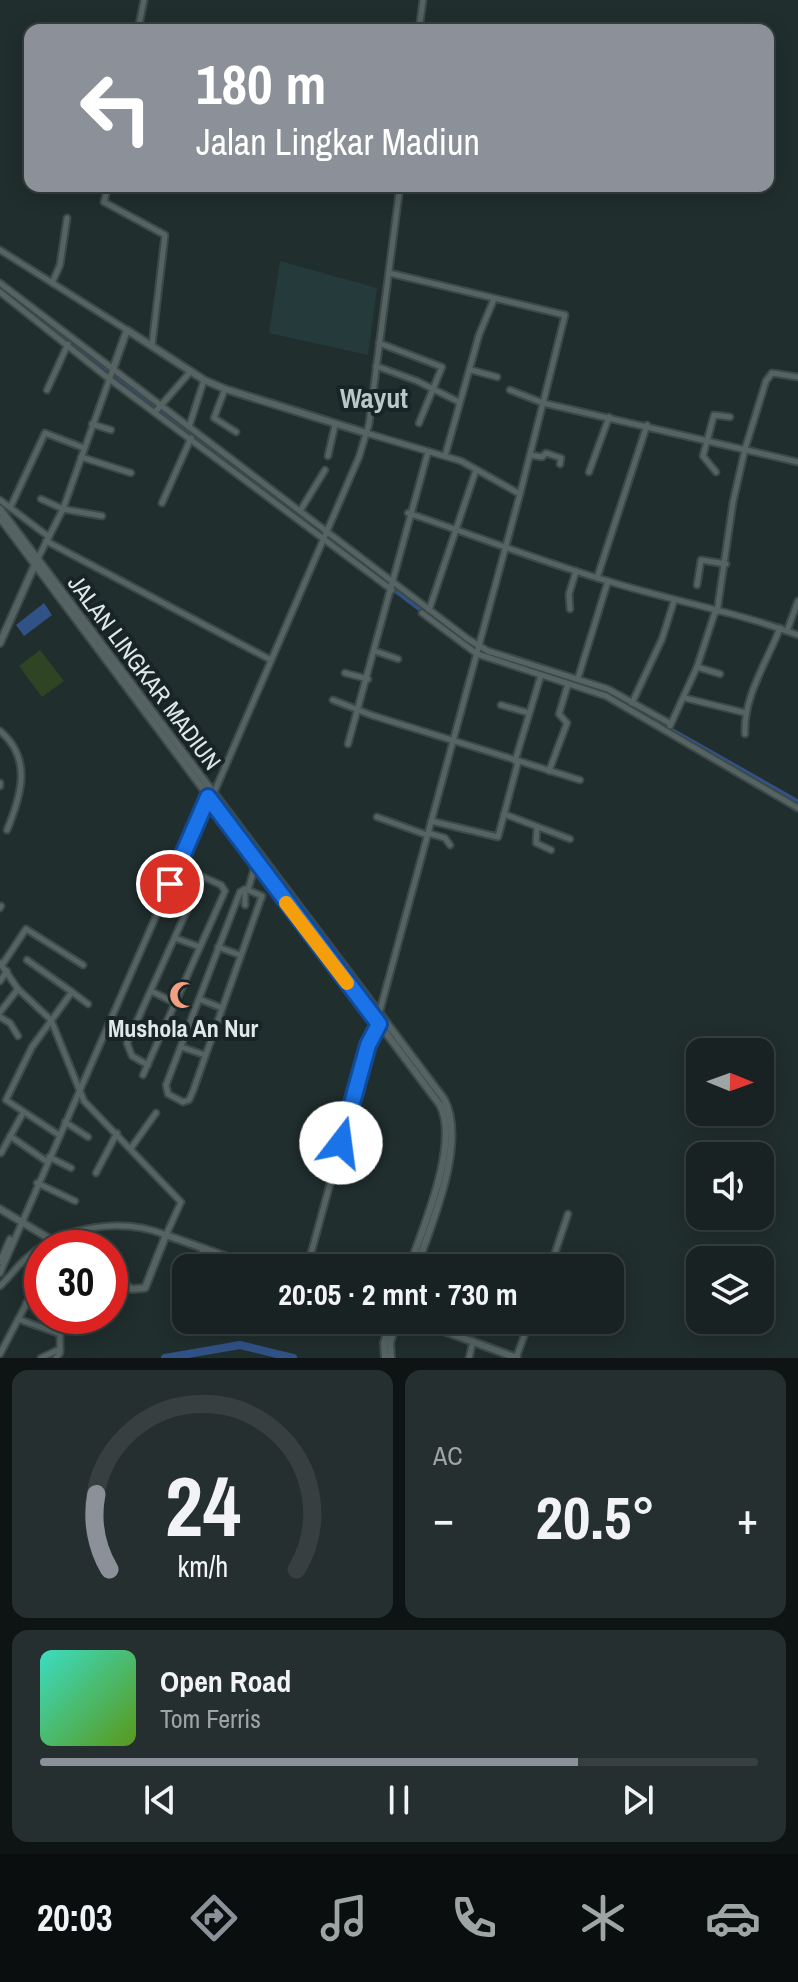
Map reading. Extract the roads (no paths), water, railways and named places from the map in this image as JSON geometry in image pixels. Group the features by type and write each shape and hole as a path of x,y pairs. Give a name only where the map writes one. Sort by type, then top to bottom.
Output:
{"main road":[{"path":"111,373 127,330 204,380 366,433"},
{"name":"JALAN LINGKAR MADIUN","path":"0,509 440,1105 448,1125 446,1147 413,1254"},
{"name":"JALAN LINGKAR MADIUN","path":"0,518 36,561"},
{"path":"0,643 36,561"},
{"name":"JALAN LINGKAR MADIUN","path":"211,796 256,862 444,1099 454,1124 451,1146 420,1254"},
{"path":"0,1209 35,1230"},
{"path":"128,1287 135,1291 145,1288 166,1235 220,1254"},
{"path":"385,1358 384,1343 388,1334"},
{"path":"391,1358 392,1334"},
{"path":"453,1334 516,1358"}],"street":[{"path":"139,24 144,0"},
{"path":"420,24 423,0"},
{"path":"106,192 104,202 165,235 152,345"},
{"path":"0,1273 1,1261 80,1091 326,535 366,433 399,192"},
{"path":"52,283 60,265 67,218"},
{"path":"0,250 127,330"},
{"path":"379,1014 507,548 565,315 389,273"},
{"path":"0,283 111,373 159,407 191,438 478,650 631,706"},
{"path":"0,292 68,344 189,427 300,511 326,535"},
{"path":"445,456 479,335 494,299"},
{"path":"379,343 442,367 419,423"},
{"path":"47,390 68,344"},
{"path":"376,366 417,381 459,402"},
{"path":"471,370 497,377"},
{"path":"159,407 191,371"},
{"path":"36,561 63,509 111,373"},
{"path":"669,728 697,667 716,612 745,449 769,374 798,377"},
{"path":"189,427 204,380"},
{"path":"225,389 214,418 236,432"},
{"path":"510,390 543,403 798,462"},
{"path":"716,472 703,459 707,439 714,415 730,417"},
{"path":"589,472 609,417"},
{"path":"92,424 111,430"},
{"path":"328,456 335,425"},
{"path":"597,578 647,425"},
{"path":"11,506 45,433 84,448"},
{"path":"366,433 445,456 520,494"},
{"path":"162,503 191,438"},
{"path":"348,744 393,586 408,513 428,452"},
{"path":"530,455 542,457 546,453 561,458 560,464"},
{"path":"81,457 131,473"},
{"path":"300,511 322,480 325,470"},
{"path":"426,612 476,470"},
{"path":"41,499 63,509 102,516"},
{"path":"0,500 11,506 47,539 271,660"},
{"path":"408,513 597,578 716,612 752,617 798,635"},
{"path":"697,585 701,560 726,564"},
{"path":"570,609 569,594 576,571"},
{"path":"578,678 608,581"},
{"path":"631,706 662,639 674,601"},
{"path":"745,734 746,713 798,601"},
{"path":"478,650 578,678 669,728 798,808"},
{"path":"375,651 398,659"},
{"path":"697,667 720,674"},
{"path":"345,673 368,679"},
{"path":"431,821 496,838 541,675"},
{"path":"549,771 567,723 559,714 568,684"},
{"path":"684,698 746,713"},
{"path":"333,700 516,762 580,780"},
{"path":"501,705 529,713"},
{"path":"0,731 14,750 23,787 7,830"},
{"path":"504,814 570,839"},
{"path":"377,817 445,838 450,845"},
{"path":"537,827 536,843 551,850"},
{"path":"245,905 256,862"},
{"path":"143,1075 225,891 221,885 179,866"},
{"path":"148,1065 132,1056 127,1043 202,877"},
{"path":"248,890 262,895 189,1100 183,1102 168,1094 166,1088 237,901 240,892 248,890"},
{"path":"237,901 257,910"},
{"path":"83,965 26,929 1,964 18,989 51,1020 86,1103 181,1202 166,1235 121,1225 86,1230"},
{"path":"175,938 200,947"},
{"path":"218,947 240,955"},
{"path":"27,960 88,1004"},
{"path":"0,981 7,971"},
{"path":"18,989 0,1015 18,1036"},
{"path":"151,991 175,1003"},
{"path":"59,1135 8,1102 7,1094 51,1020 72,992"},
{"path":"199,999 222,1008"},
{"path":"311,1254 368,1045 379,1024"},
{"path":"181,1047 205,1055"},
{"path":"1,1153 23,1113"},
{"path":"131,1148 156,1113"},
{"path":"65,1122 88,1137"},
{"path":"96,1173 117,1133"},
{"path":"10,1136 48,1159 71,1168"},
{"path":"37,1183 75,1201"},
{"path":"555,1254 568,1214"},
{"path":"202,1254 203,1248"},
{"path":"0,1287 24,1261"},
{"path":"0,1354 24,1307"},
{"path":"18,1319 60,1334 60,1349 56,1358"},
{"path":"516,1358 525,1334"},
{"path":"469,1358 473,1341"},
{"path":"41,1358 60,1349"}],"water":[{"path":"44,603 52,615 24,636 16,625"}],"waterway":[{"path":"0,288 73,342"},
{"path":"73,342 377,576"},
{"path":"391,587 428,615"},
{"path":"474,649 560,676"},
{"path":"573,680 606,693 798,802"},
{"path":"165,1358 240,1345 293,1358"}],"place":[{"name":"Mushola An Nur","path":"183,995"}],"district":[{"name":"Wayut","path":"374,398"}]}
